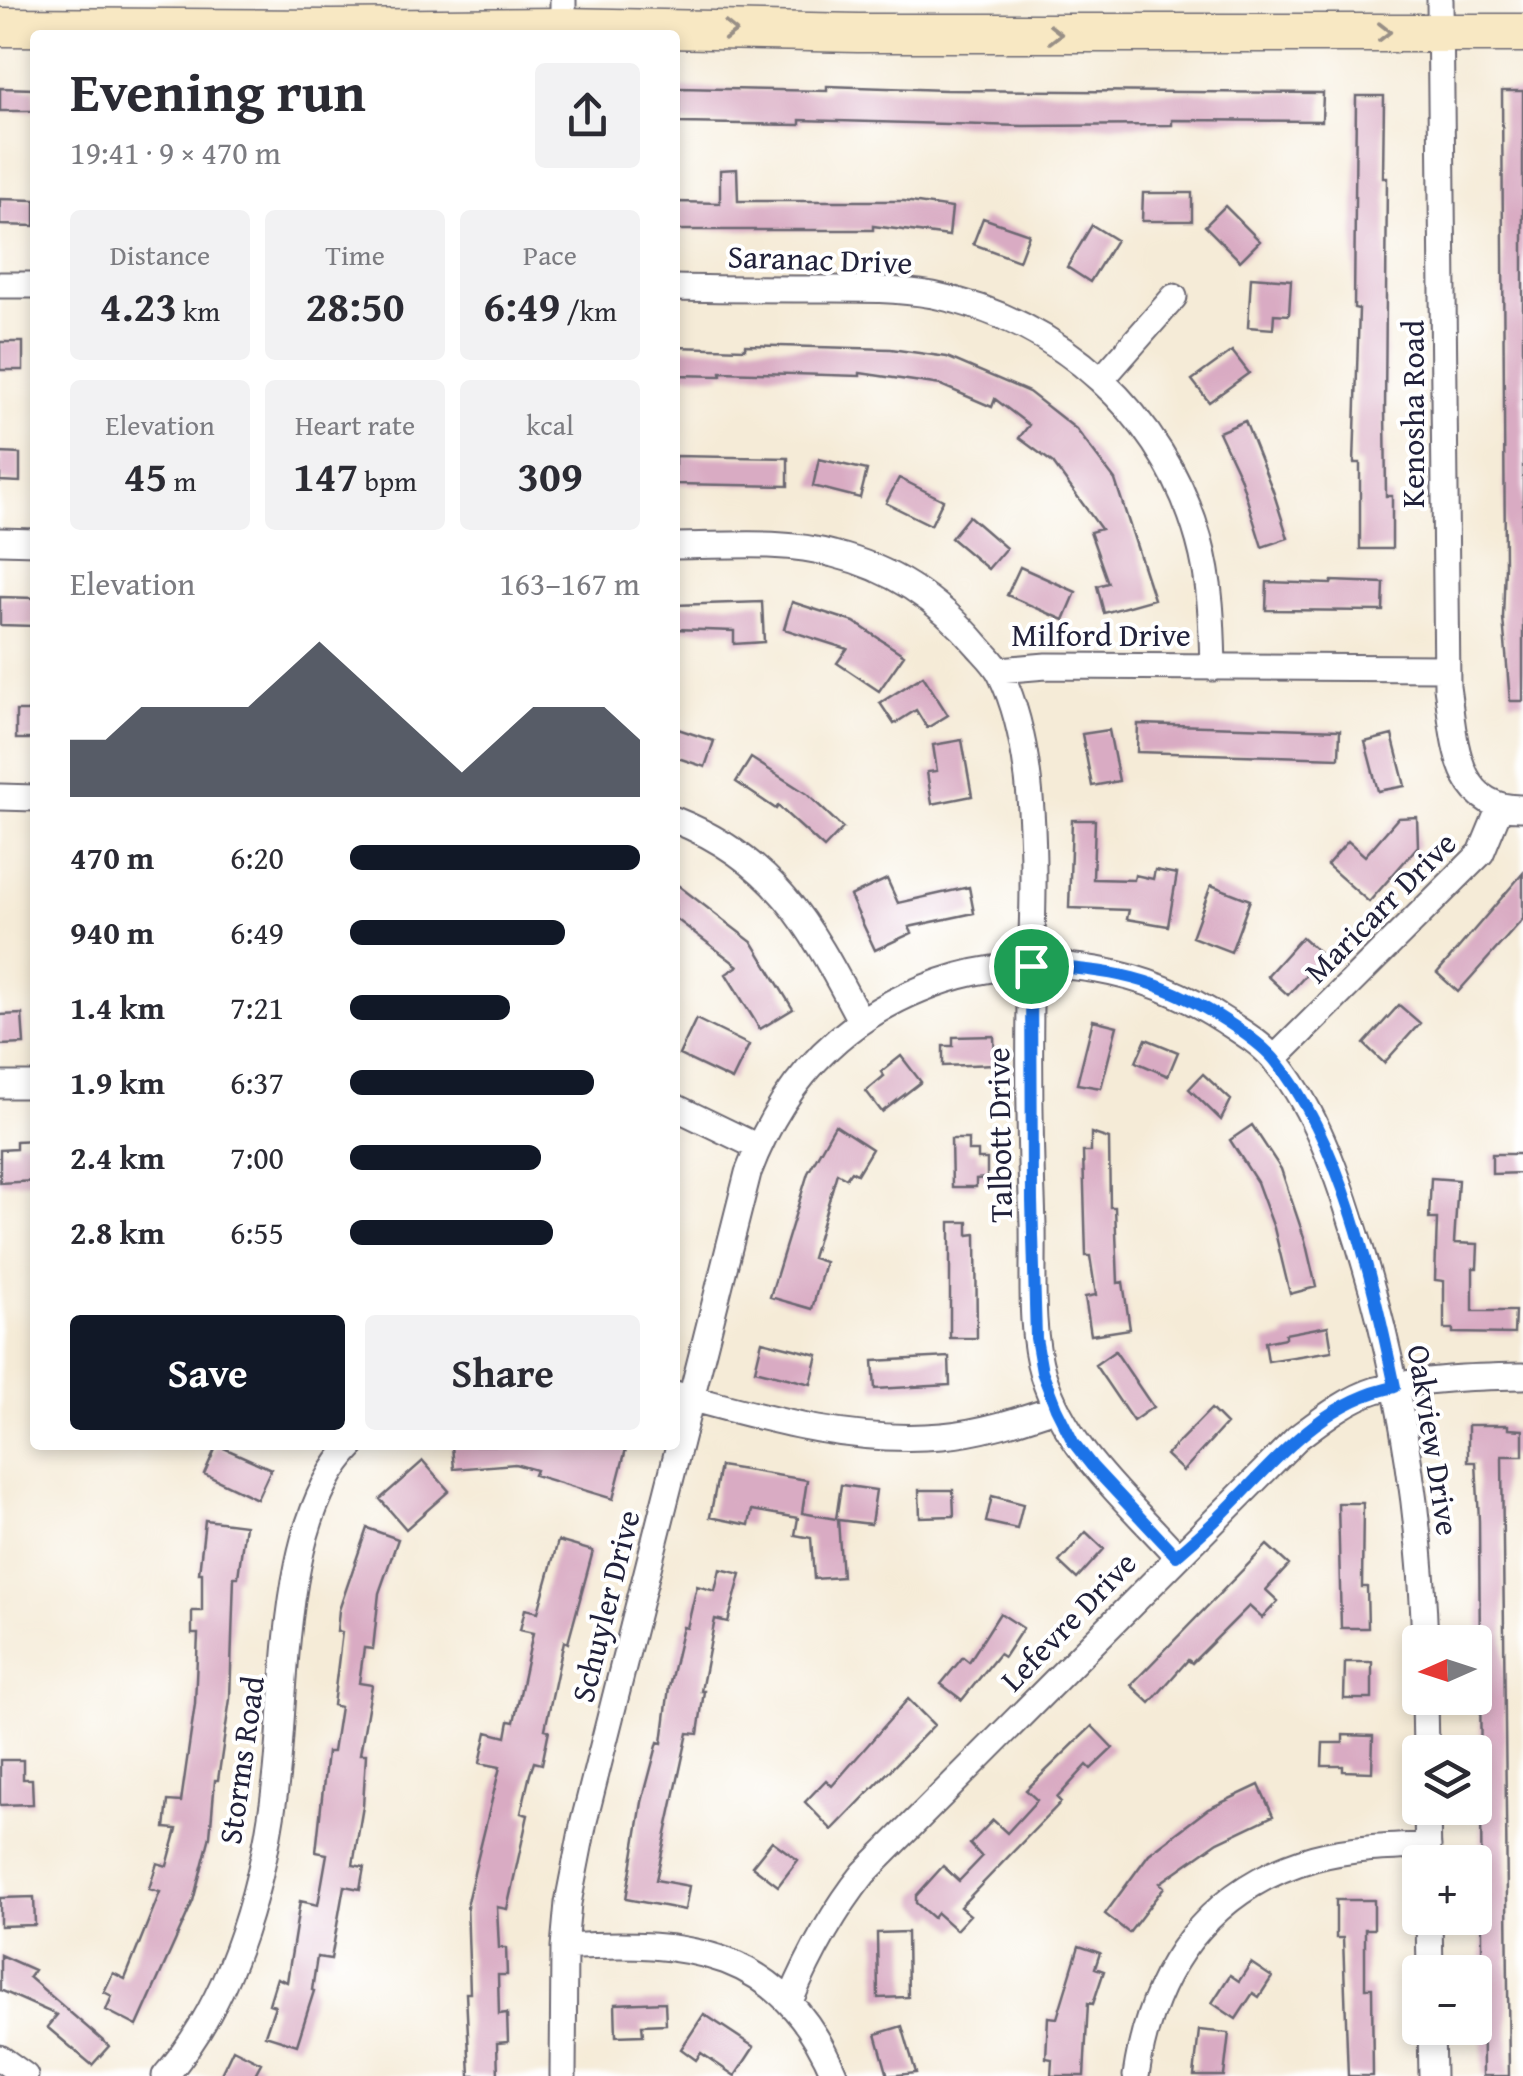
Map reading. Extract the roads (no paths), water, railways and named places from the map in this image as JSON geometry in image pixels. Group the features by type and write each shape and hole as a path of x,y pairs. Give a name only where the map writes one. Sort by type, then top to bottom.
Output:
{"street":[{"path":"0,27 331,30 563,21 877,34 1441,16 1523,32"},
{"name":"Kenosha Road","path":"1441,16 1446,668 1454,734 1465,777 1474,791 1512,808"},
{"path":"0,285 30,286"},
{"name":"Saranac Drive","path":"680,288 886,289 934,296 1026,327 1063,348 1102,380 1144,429 1184,497 1208,581 1213,668"},
{"path":"1102,380 1174,297"},
{"path":"0,542 30,542"},
{"name":"Milford Drive","path":"680,546 796,546 868,565 932,601 999,670 1046,666 1446,668"},
{"name":"Talbott Drive","path":"999,670 1021,734 1030,802 1036,1338 1042,1372 1073,1442 1176,1556"},
{"path":"0,797 30,798"},
{"name":"Maricarr Drive","path":"1274,1059 1481,854 1512,808"},
{"path":"680,822 733,849 793,905 814,933 860,1020"},
{"name":"Schuyler Drive","path":"683,1396 748,1174 758,1147 796,1083 822,1052 860,1020 895,1000 974,972 1031,966"},
{"name":"Oakview Drive","path":"1031,966 1126,974 1201,1005 1250,1037 1274,1059 1316,1127 1336,1172 1382,1323 1420,1543 1423,1625"},
{"path":"0,1085 30,1085"},
{"path":"680,1110 758,1147"},
{"name":"Lefevre Drive","path":"790,2000 816,1942 838,1905 864,1873 1296,1438 1328,1414 1362,1396 1395,1387 1462,1378 1523,1376"},
{"path":"683,1396 808,1429 896,1438 946,1436 1056,1408"},
{"name":"Storms Road","path":"165,2076 182,2057 210,2008 230,1965 249,1907 276,1778 297,1562 319,1497 348,1450"},
{"name":"Schuyler Drive","path":"563,2076 568,1903 670,1450"},
{"path":"1136,2076 1153,2001 1168,1970 1216,1911 1278,1871 1315,1858 1368,1848 1402,1851"},
{"path":"564,1946 650,1944 706,1954 740,1967 790,2000 823,2048 835,2076"},
{"path":"1431,2045 1432,2076"},
{"path":"0,2058 25,2076"}]}
